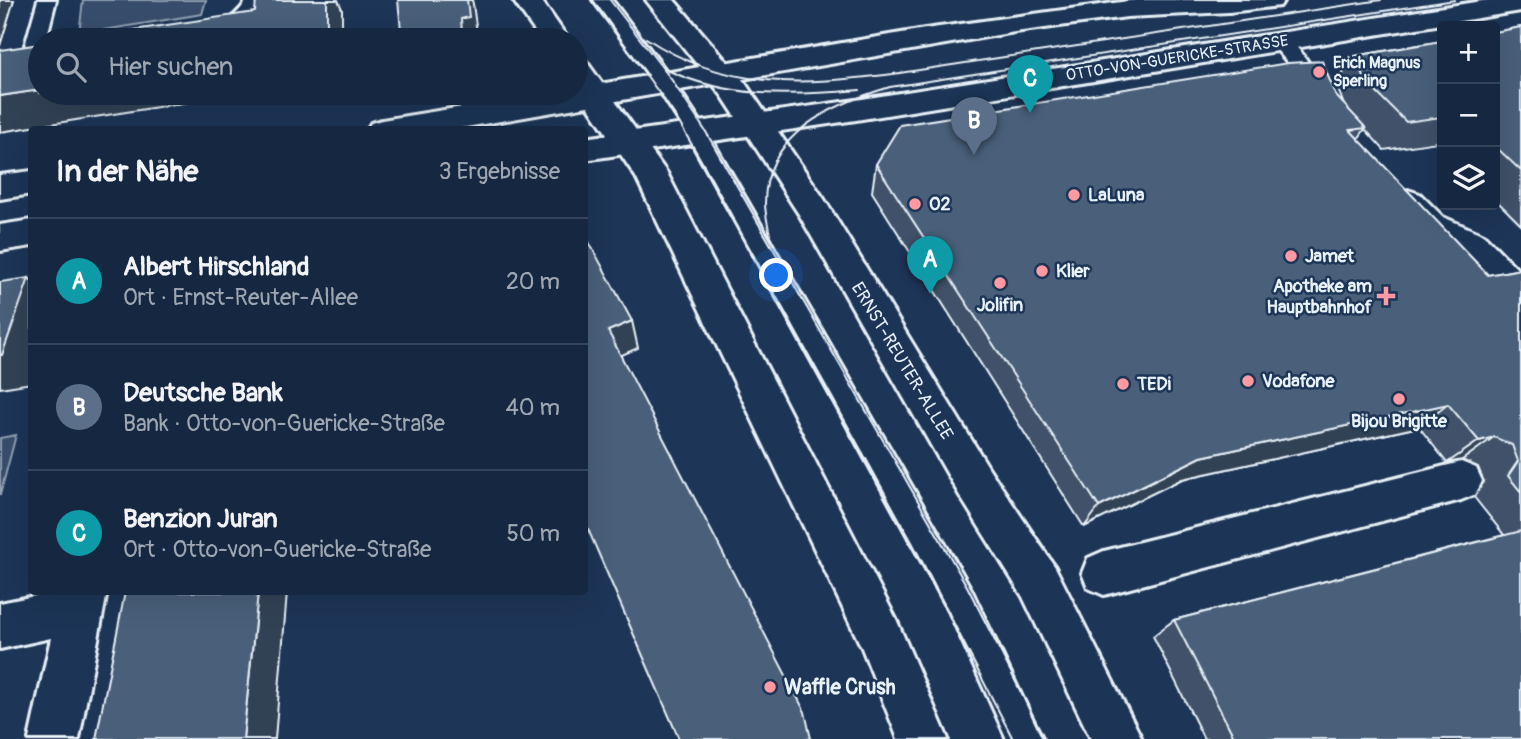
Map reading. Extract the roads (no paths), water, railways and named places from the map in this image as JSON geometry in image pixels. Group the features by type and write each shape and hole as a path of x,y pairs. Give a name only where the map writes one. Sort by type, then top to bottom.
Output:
{"street":[{"path":"527,0 547,28"},
{"name":"ERNST-REUTER-ALLEE","path":"660,0 719,71 812,208 975,483 1039,582 1118,739"},
{"path":"588,95 719,71 1109,11 1234,5 1270,0"},
{"name":"OTTO-VON-GUERICKE-STRASSE","path":"588,148 631,142 692,126 758,125 1289,51 1521,3"},
{"path":"588,84 651,173 880,635 923,739"},
{"path":"596,94 692,126"},
{"path":"406,126 531,105"},
{"path":"1385,176 1431,226 1472,244 1515,290"},
{"path":"0,187 28,183"},
{"path":"0,238 28,234"},
{"path":"1104,573 1461,481"},
{"path":"0,626 82,600 54,739"}],"lane":[{"path":"40,28 47,0"},
{"path":"228,28 249,13 256,0"},
{"path":"602,0 663,81 692,126 960,600 1025,739"}],"tram line":[{"path":"593,0 674,114 702,162 913,544 1013,739"},
{"path":"610,0 671,79 706,132 968,588 1045,739"},
{"path":"646,38 706,68 735,76 765,80 827,80 893,74 1381,0"},
{"path":"770,235 765,203 768,179 777,158 790,140 806,125 846,102 868,94 890,87 1455,0"},
{"path":"665,69 712,86 761,93 860,90"}],"place":[{"name":"Erich Magnus Sperling","path":"1319,72"},
{"name":"Benzion Juran","path":"1030,113"},
{"name":"Deutsche Bank","path":"974,155"},
{"name":"LaLuna","path":"1074,195"},
{"name":"O2","path":"915,204"},
{"name":"Jamet","path":"1291,256"},
{"name":"Klier","path":"1042,271"},
{"name":"Jolifin","path":"1000,283"},
{"name":"Albert Hirschland","path":"930,294"},
{"name":"Apotheke am Hauptbahnhof","path":"1386,296"},
{"name":"Vodafone","path":"1248,381"},
{"name":"TEDi","path":"1123,384"},
{"name":"Bijou Brigitte","path":"1399,399"},
{"name":"Waffle Crush","path":"770,687"}]}
